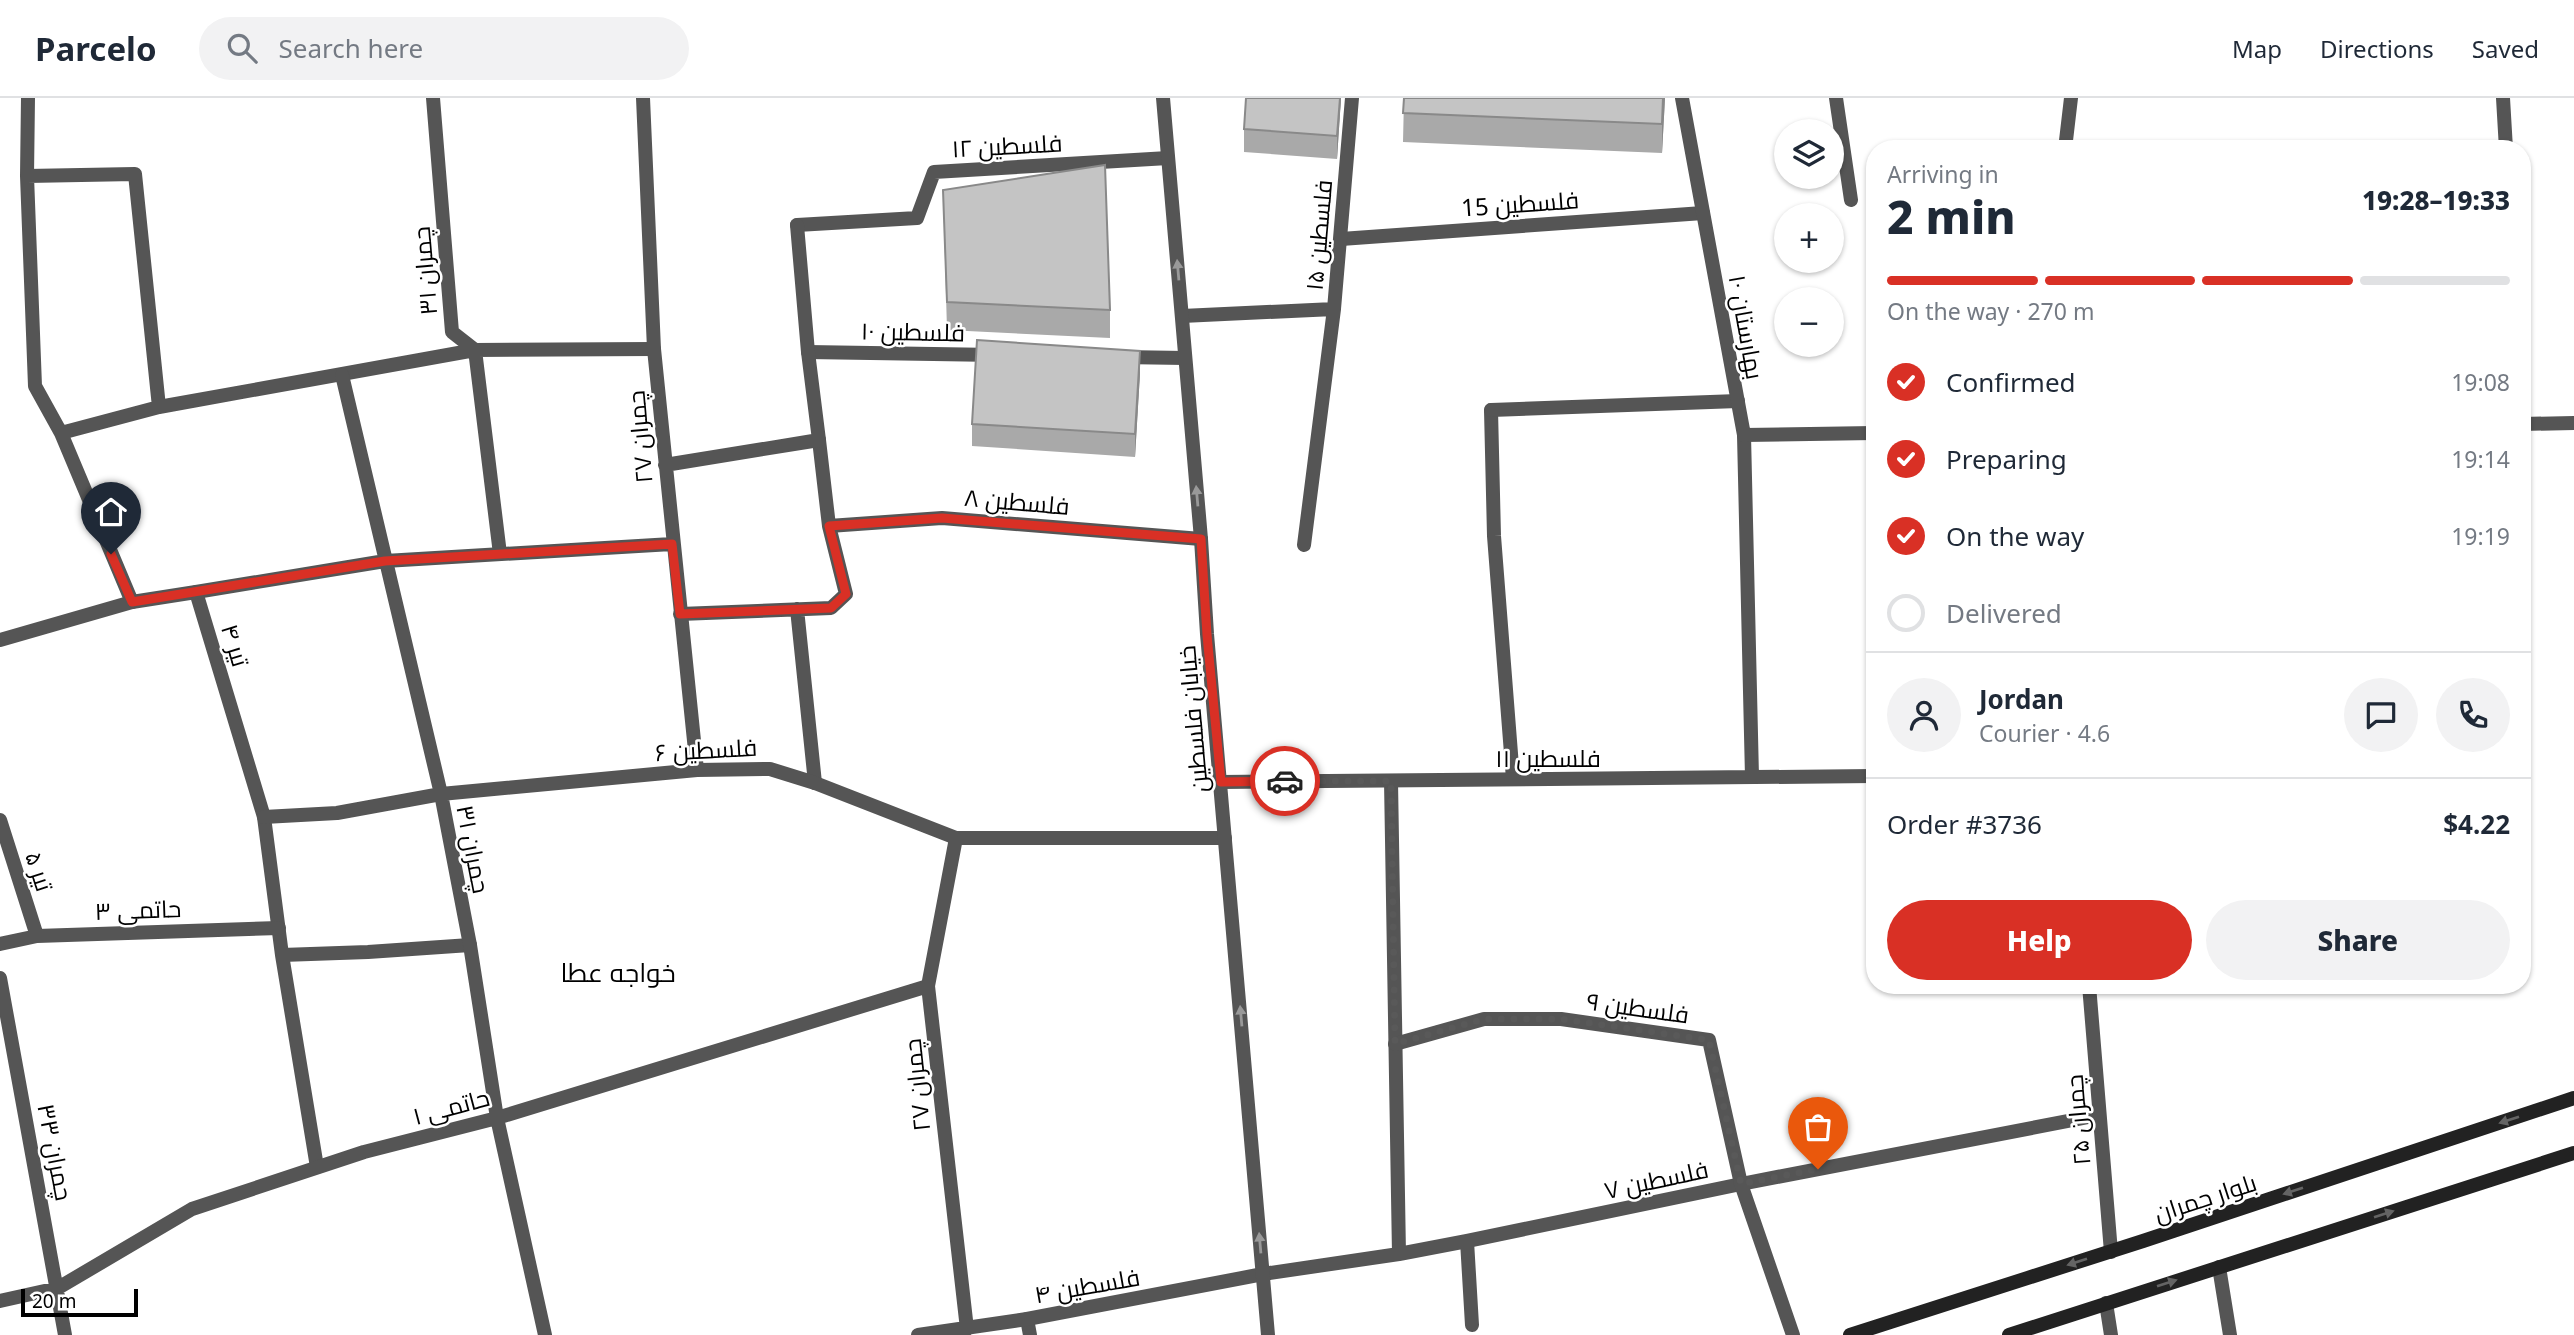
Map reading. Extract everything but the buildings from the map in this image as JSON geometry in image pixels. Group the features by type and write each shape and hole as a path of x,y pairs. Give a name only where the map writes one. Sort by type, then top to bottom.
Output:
{"main road":[{"name":"بلوار چمران","path":"1850,1335 2111,1252 2574,1098"},
{"path":"2009,1335 2574,1153"}],"street":[{"path":"28,98 27,176 35,386 61,433 132,602"},
{"name":"چمران ۳۱","path":"433,98 452,332 475,351"},
{"name":"چمران ۲۷","path":"643,98 654,349 697,770"},
{"name":"خیابان فلسطین","path":"1163,98 1268,1335"},
{"name":"فلسطین ۱۵","path":"1182,316 1334,309 1352,98"},
{"name":"بهارستان ۱۰","path":"1682,98 1744,435 1752,778"},
{"path":"1836,98 1851,200"},
{"path":"2066,140 2071,98"},
{"path":"2503,98 2505,140"},
{"name":"فلسطین ۱۲","path":"808,352 797,225 917,218 934,172 1168,158"},
{"path":"27,176 135,174 159,407"},
{"name":"فلسطین 15","path":"1341,239 1703,213"},
{"path":"1304,545 1334,309"},
{"path":"61,433 159,407 475,351 654,349"},
{"path":"475,351 500,554"},
{"path":"680,614 831,608 846,594 829,526 808,352"},
{"name":"فلسطین ۱۰","path":"808,352 1018,355"},
{"path":"1101,356 1185,358"},
{"name":"چمران ۳۱","path":"342,375 441,794 470,945 497,1118 545,1335"},
{"path":"1513,779 1494,536 1491,410 1738,401"},
{"path":"2531,424 2574,422"},
{"path":"1744,435 1866,433"},
{"path":"664,465 819,440"},
{"name":"فلسطین ۸","path":"829,526 942,518 1201,539"},
{"path":"0,640 132,602 385,561 672,544"},
{"name":"تیر ۴","path":"196,592 264,817 282,955 317,1167"},
{"path":"797,609 815,783"},
{"name":"فلسطین ۶","path":"264,817 337,813 441,794 697,770 770,769 815,783 956,838 1225,838"},
{"name":"فلسطین ۱۱","path":"1221,782 1866,776"},
{"path":"1391,781 1399,1254"},
{"name":"تیر ۵","path":"0,820 37,936"},
{"name":"چمران ۲۷","path":"956,838 928,986 967,1329"},
{"name":"حاتمی ۳","path":"0,944 37,936 279,928"},
{"path":"282,955 470,945"},
{"name":"چمران ۳۳","path":"0,978 65,1335"},
{"name":"حاتمی ۱","path":"0,1300 58,1288 192,1209 364,1152 497,1118 928,986"},
{"name":"چمران ۲۵","path":"2090,994 2111,1252"},
{"name":"فلسطین ۹","path":"1395,1044 1484,1019 1561,1019 1709,1040 1741,1184"},
{"name":"فلسطین ۷","path":"1263,1274 1399,1254 2099,1115"},
{"path":"1741,1184 1793,1335"},
{"path":"1467,1241 1472,1325"},
{"path":"2218,1266 2230,1335"},
{"name":"فلسطین ۴","path":"918,1335 1027,1319 1263,1274"},
{"path":"2106,1303 2111,1335"},
{"path":"1027,1319 1030,1335"}],"way so far":[{"path":"1285,781 1391,781 1395,1044 1484,1019 1561,1019 1709,1040 1741,1184 1818,1169"}],"district":[{"name":"خواجه عطا","path":"618,972"}],"route":[{"path":"111,554 132,602 385,561 672,544 680,614 831,608 846,594 829,526 942,518 1201,539 1221,782 1285,781"}]}
